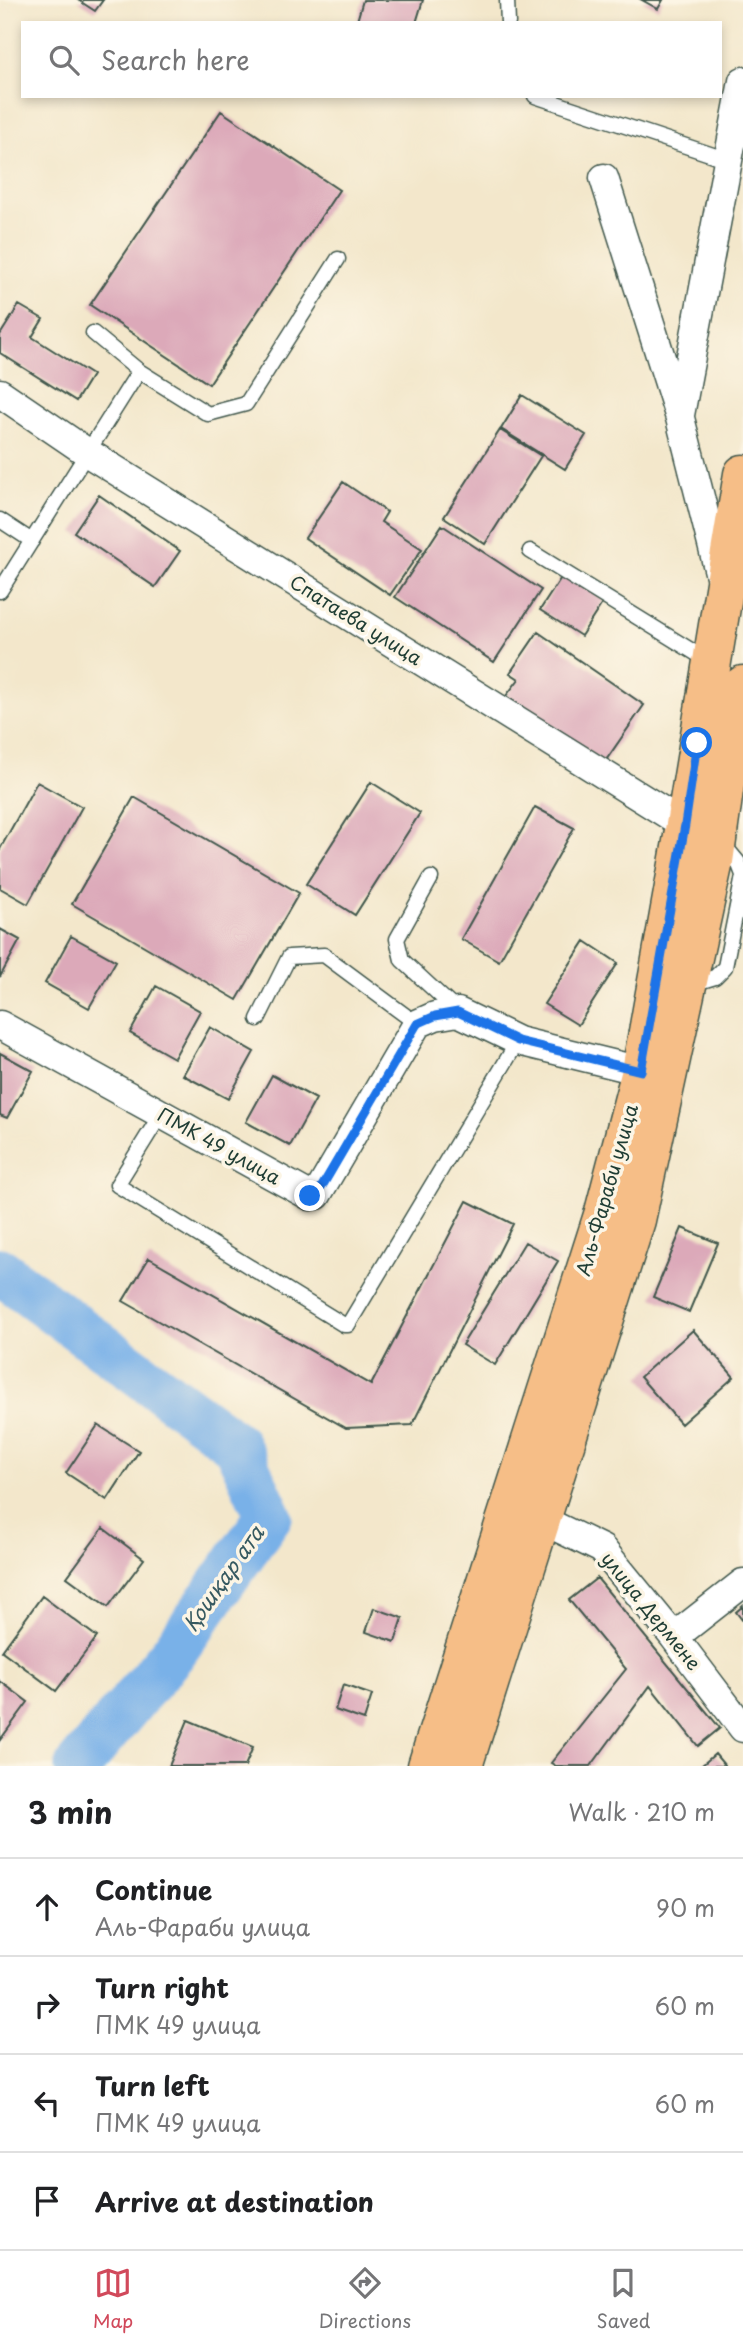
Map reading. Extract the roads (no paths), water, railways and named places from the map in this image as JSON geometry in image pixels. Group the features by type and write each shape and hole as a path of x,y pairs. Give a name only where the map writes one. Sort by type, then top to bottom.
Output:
{"main road":[{"name":"Аль-Фараби улица","path":"463,1766 636,1220 687,985 701,832 711,663 743,474"},
{"name":"Аль-Фараби улица","path":"427,1766 604,1212 701,832 737,750 743,685"}],"street":[{"path":"680,418 743,81"},
{"path":"604,178 680,418 723,590"},
{"name":"Спатаева улица","path":"0,393 88,453 701,832"},
{"path":"417,1024 435,1016 458,1012 518,1041 641,1071"},
{"name":"ПМК 49 улица","path":"0,1025 310,1196 317,1195 417,1024"},
{"name":"улица Дермене","path":"540,1520 602,1549 674,1637 743,1728"},
{"path":"674,1637 743,1583"}],"lane":[{"path":"507,0 508,21"},
{"path":"541,98 728,160"},
{"path":"93,333 139,371 208,414 246,404 338,259"},
{"path":"0,591 139,371"},
{"path":"0,520 32,541"},
{"path":"530,551 711,663"},
{"path":"687,985 715,976 725,967 743,875 738,862 701,832"},
{"path":"431,878 397,939 402,960 458,1012"},
{"path":"258,1019 289,957 324,955 417,1024"},
{"path":"161,1114 117,1185 348,1325 518,1041"}],"waterway":[{"name":"Қошқар ата","path":"0,1271 236,1445 269,1516 172,1654 78,1766"}]}
